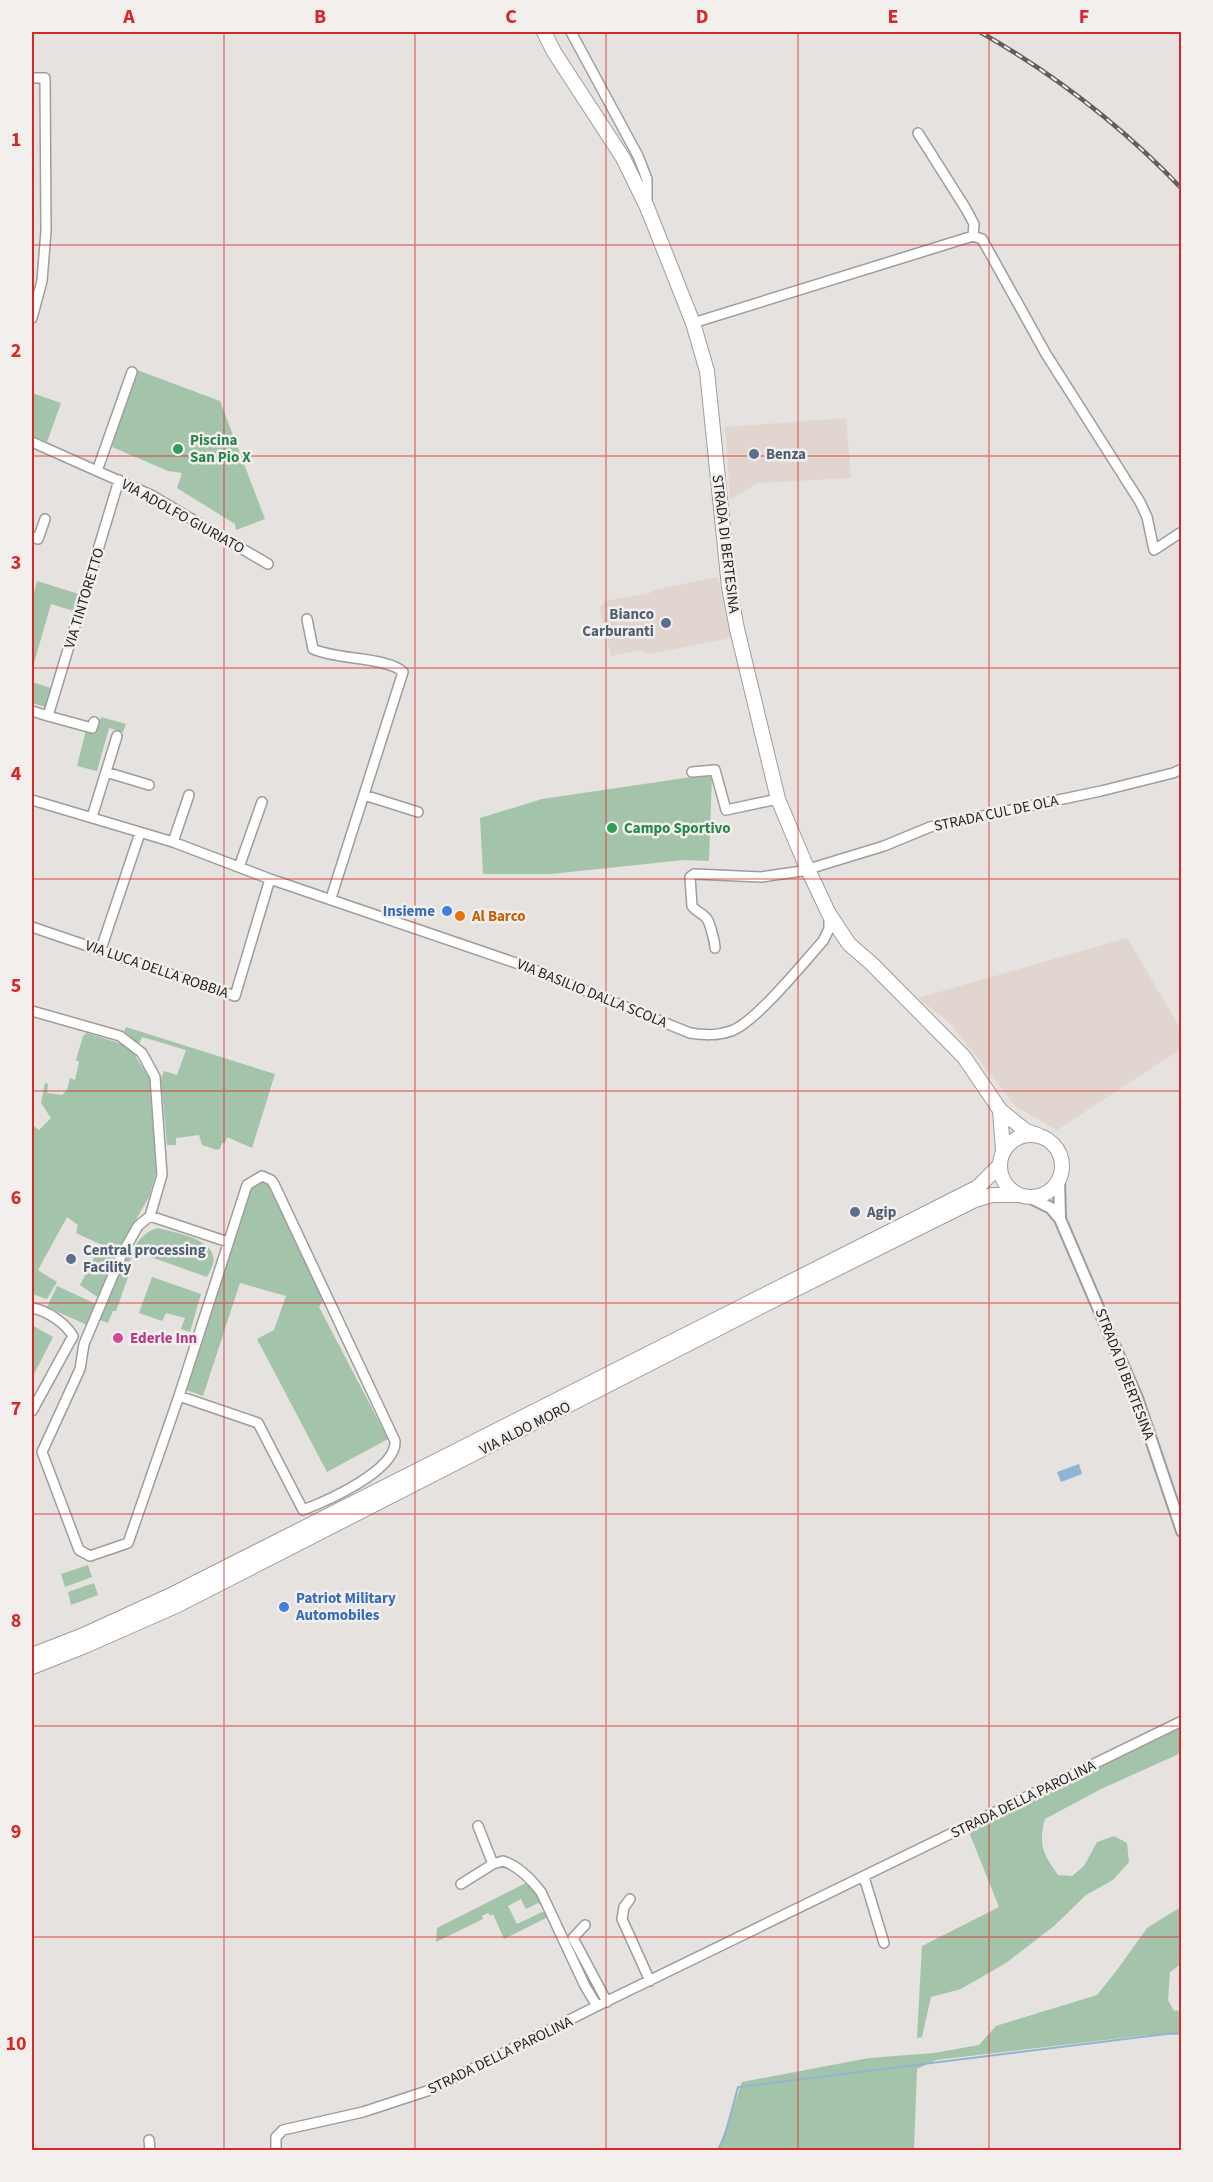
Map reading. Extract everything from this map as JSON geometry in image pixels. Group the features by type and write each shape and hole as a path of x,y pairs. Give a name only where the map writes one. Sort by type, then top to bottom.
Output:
{"main road":[{"name":"STRADA DI BERTESINA","path":"544,32 554,52 623,158 647,207 693,323 707,371 729,587 778,799 811,869 852,941"},
{"name":"STRADA DI BERTESINA","path":"811,869 832,923 964,1057 1000,1110 1026,1131 1049,1140 1057,1149 1062,1166 1059,1178"},
{"name":"STRADA DI BERTESINA","path":"1000,1110 1003,1150 999,1166 1000,1173 1007,1186 1024,1196"},
{"path":"1003,1150 1018,1137 1028,1134 1038,1135"},
{"name":"VIA ALDO MORO","path":"32,1655 81,1636 173,1594 978,1187 999,1166"},
{"path":"1024,1196 1044,1194 1056,1185 1059,1178"},
{"name":"VIA ALDO MORO","path":"32,1666 85,1646 188,1599 975,1200 992,1195 1024,1196"}],"street":[{"name":"STRADA DI BERTESINA","path":"571,32 638,156 647,179 647,207"},
{"path":"32,78 45,78 46,231 42,281 32,318"},
{"path":"918,133 966,209 974,225 973,236"},
{"path":"693,323 973,236 982,239 1046,354 1140,502 1147,516 1154,550 1180,533"},
{"path":"97,471 132,372"},
{"name":"VIA ADOLFO GIURIATO","path":"32,442 151,495 268,564"},
{"name":"VIA TINTORETTO","path":"48,716 119,480"},
{"path":"32,537 38,539 45,519"},
{"path":"307,619 314,649 332,656 391,665 403,672 332,898"},
{"path":"32,711 92,728 94,722"},
{"path":"92,817 117,736"},
{"name":"STRADA CUL DE OLA","path":"811,869 884,846 930,827 1101,791 1173,774 1182,769"},
{"path":"692,772 715,770 726,810 778,799"},
{"path":"106,772 149,785"},
{"path":"173,842 189,795"},
{"path":"363,795 418,812"},
{"name":"VIA BASILIO DALLA SCOLA","path":"32,800 173,842 270,879 332,898 522,965 690,1033 713,1035 733,1031 750,1020 823,941 832,923"},
{"path":"239,867 262,802"},
{"path":"101,949 140,833"},
{"path":"715,948 710,923 692,906 690,877 694,874 761,877 811,869"},
{"name":"VIA LUCA DELLA ROBBIA","path":"32,927 235,996 270,879"},
{"path":"823,941 833,937 852,941"},
{"path":"32,1011 120,1036 142,1053 155,1077 162,1175 150,1216 138,1226 122,1254 84,1344 80,1369 42,1452 32,1456"},
{"path":"42,1452 79,1550 90,1556 128,1543 179,1396 247,1185 262,1176 271,1180 395,1441 396,1449 393,1455 376,1471 330,1499 303,1510 258,1424 179,1396"},
{"name":"STRADA DI BERTESINA","path":"1059,1178 1060,1219"},
{"name":"STRADA DI BERTESINA","path":"1024,1196 1051,1208 1060,1219 1137,1398 1182,1531"},
{"path":"150,1216 228,1242"},
{"path":"32,1308 61,1322 73,1336 84,1344"},
{"path":"32,1412 73,1336"},
{"name":"STRADA DELLA PAROLINA","path":"276,2151 276,2137 284,2130 363,2112 430,2090 597,2006 1182,1721"},
{"path":"478,1826 493,1864"},
{"path":"460,1884 502,1861 518,1868 535,1883 597,2006"},
{"path":"510,1875 518,1868"},
{"path":"864,1877 884,1943"},
{"path":"630,1899 624,1907 622,1919 650,1981"},
{"path":"585,1925 573,1938 607,2002"},
{"path":"149,2140 150,2151"}],"shaded area":[{"path":"846,418 851,478 759,483 730,499 725,427"},
{"name":"Bianco Carburanti","path":"718,577 731,638 649,654 641,650 611,656 600,608 605,601"},
{"path":"1127,938 1181,1029 1181,1049 1057,1130 1016,1107 949,1022 918,998"}],"green space":[{"name":"Piscina San Pio X","path":"137,370 220,401 265,519 236,530 235,524 177,488 182,473 168,471 112,447"},
{"path":"32,393 61,403 47,442 32,436"},
{"path":"37,581 82,595 77,612 51,604 32,670 32,601"},
{"path":"32,682 51,688 45,707 32,703"},
{"path":"101,717 126,724 123,732 109,728 97,771 77,766 86,730 96,733"},
{"path":"712,774 709,861 684,860 551,874 483,874 480,818 542,799"},
{"path":"126,1027 275,1074 252,1148 227,1137 225,1143 222,1143 220,1149 217,1150 202,1145 199,1135 176,1138 176,1145 167,1145 161,1079 164,1071 177,1075 186,1050 142,1037 139,1044 124,1031"},
{"path":"87,1033 125,1045 134,1054 150,1079 156,1173 149,1197 117,1252 76,1233 78,1225 67,1217 38,1270 57,1282 47,1299 32,1294 32,1131 34,1126 39,1130 51,1118 41,1103 45,1083 48,1084 47,1093 62,1095 67,1090 70,1078 75,1080 79,1062 76,1060 83,1036"},
{"path":"262,1181 270,1184 323,1300 319,1307 388,1439 327,1472 257,1339 274,1330 286,1296 240,1283 203,1396 186,1390 253,1184"},
{"path":"158,1228 194,1238 209,1249 213,1255 213,1264 207,1277 134,1251 130,1262 133,1263 116,1311 113,1311 108,1323 91,1317 87,1325 47,1307 57,1286 96,1304 99,1298 80,1285 98,1250 125,1260 147,1233"},
{"path":"152,1277 201,1294 190,1332 181,1329 185,1318 166,1313 162,1321 139,1313"},
{"path":"32,1325 53,1337 32,1378"},
{"path":"88,1565 92,1577 65,1587 61,1574"},
{"path":"94,1583 98,1595 71,1605 68,1592"},
{"path":"1181,1721 1181,1753 1101,1789 1045,1819 1042,1836 1043,1849 1058,1875 1072,1876 1084,1866 1097,1842 1114,1836 1127,1843 1129,1862 1113,1880 1086,1895 1054,1926 1006,1963 961,1989 931,1997 922,2037 917,2038 922,1946 999,1907 967,1827"},
{"path":"530,1881 545,1904 542,1906 538,1903 526,1909 521,1899 508,1906 517,1924 542,1912 550,1916 504,1939 493,1914 490,1916 488,1913 482,1916 483,1919 436,1942 437,1928"},
{"path":"1181,1907 1181,1964 1170,1972 1168,2000 1174,2011 1181,2010 1181,2035 1148,2035 936,2060 917,2069 914,2150 718,2150 742,2082 869,2058 934,2053 979,2045 996,2026 1097,1995 1147,1928"}],"water":[{"path":"1079,1464 1082,1474 1061,1482 1057,1472"}],"waterway":[{"path":"718,2150 725,2135 738,2087 1182,2032"}],"railway":[{"path":"980,32 1008,48 1087,103 1136,144 1182,189"}],"place":[{"name":"Piscina San Pio X","path":"178,449"},
{"name":"Benza","path":"754,454"},
{"name":"Bianco Carburanti","path":"666,623"},
{"name":"Campo Sportivo","path":"612,828"},
{"name":"Insieme","path":"447,911"},
{"name":"Al Barco","path":"460,916"},
{"name":"Agip","path":"855,1212"},
{"name":"Central processing Facility","path":"71,1259"},
{"name":"Ederle Inn","path":"118,1338"},
{"name":"Patriot Military Automobiles","path":"284,1607"}]}
